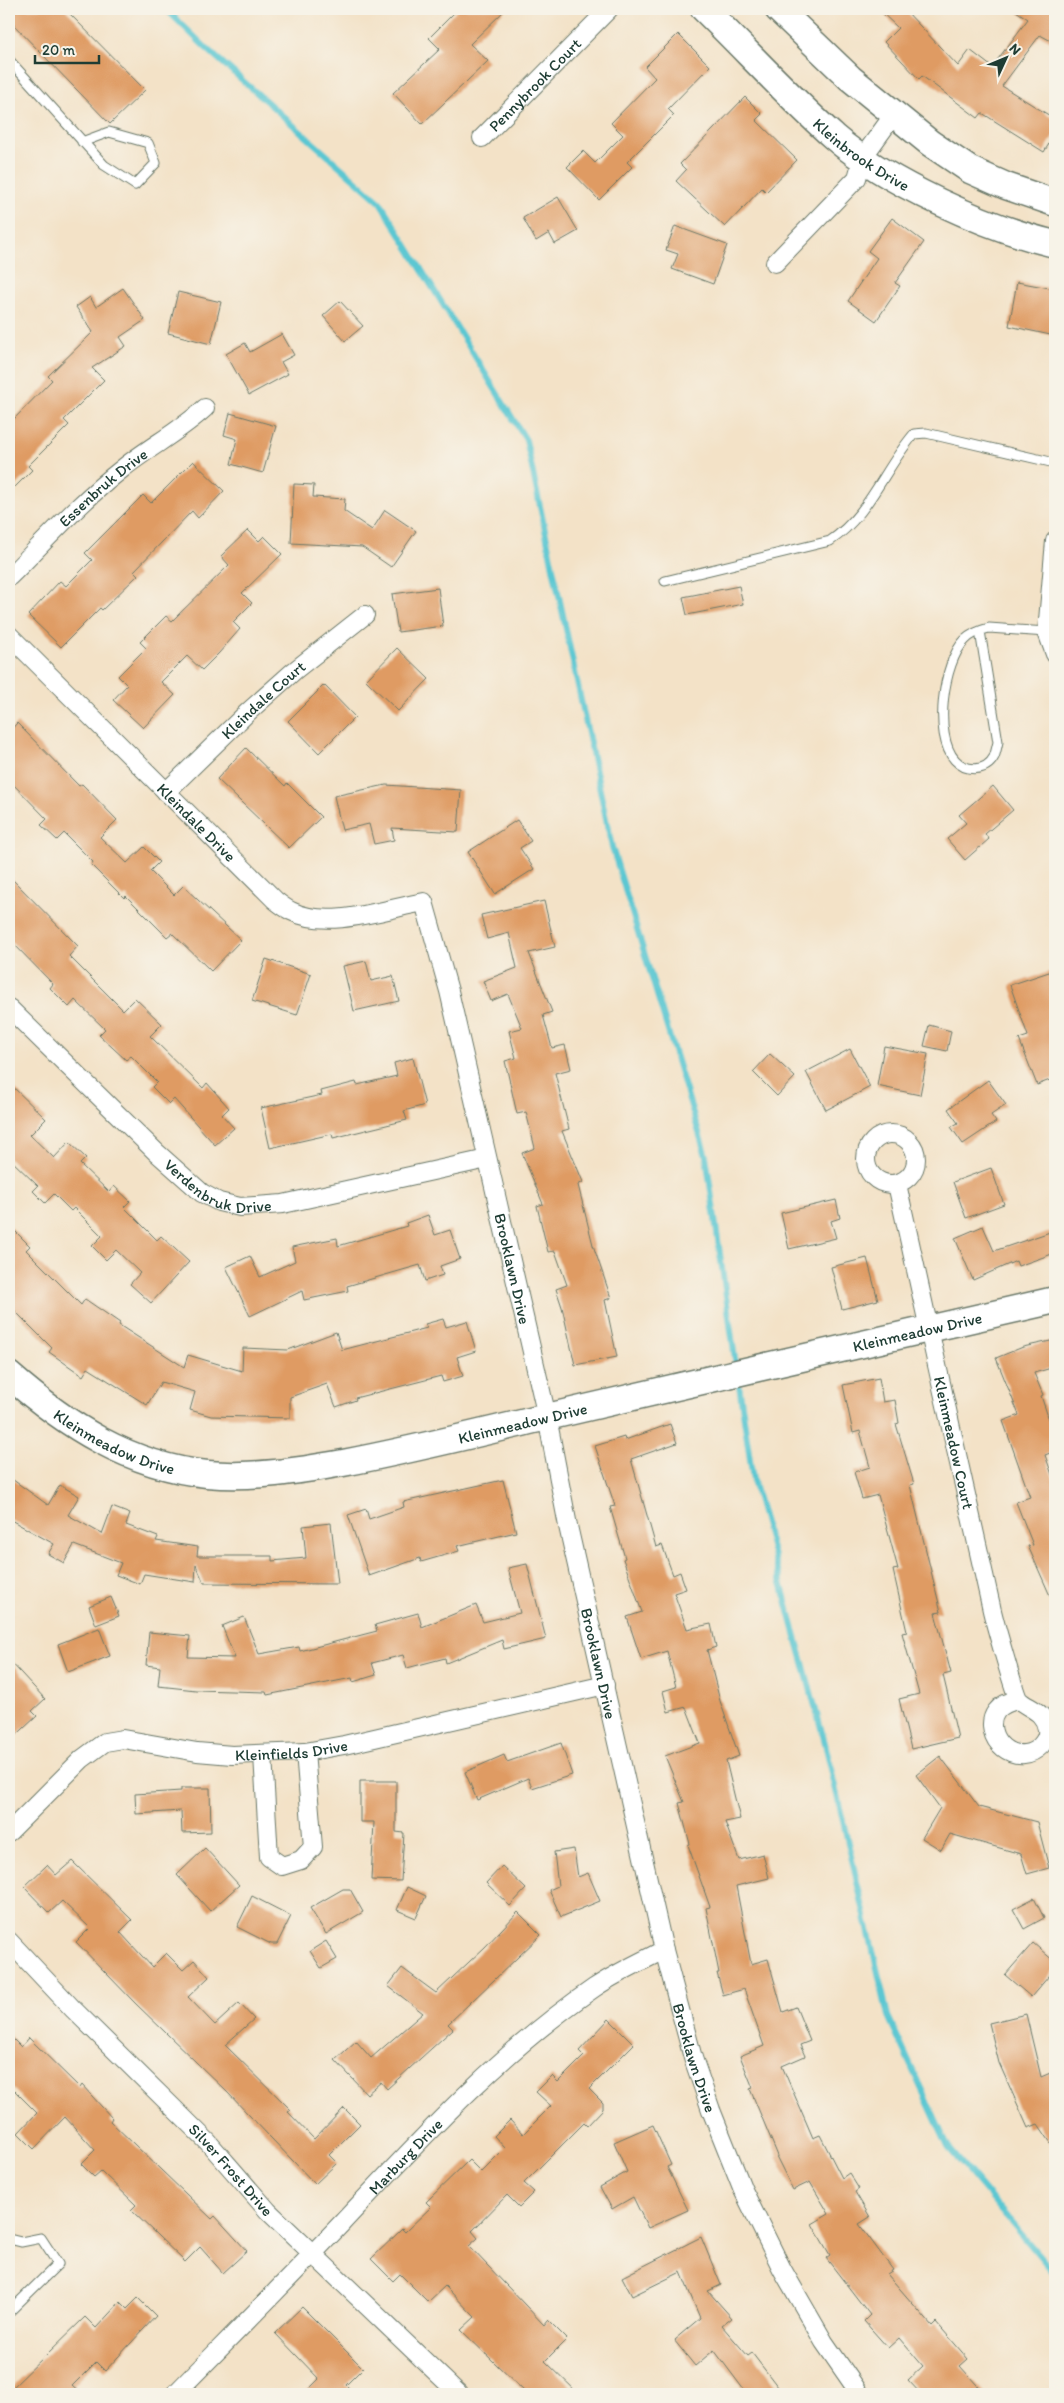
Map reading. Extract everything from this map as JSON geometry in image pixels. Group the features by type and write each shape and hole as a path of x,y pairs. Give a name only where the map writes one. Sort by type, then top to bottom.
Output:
{"street":[{"name":"Pennybrook Court","path":"482,138 609,9"},
{"name":"Kleinbrook Drive","path":"704,9 835,138 862,158 908,186 990,223 1028,238 1055,244"},
{"path":"778,9 850,78 930,143 970,170 1006,186 1055,203"},
{"path":"774,263 857,178 862,158 895,114"},
{"name":"Essenbruk Drive","path":"9,577 80,505 122,469 189,423 205,408"},
{"path":"1055,541 1051,632 1055,654"},
{"name":"Kleindale Court","path":"166,792 248,712 294,671 365,615"},
{"name":"Kleindale Drive","path":"9,635 275,900 290,911 308,917 326,919 424,902"},
{"name":"Brooklawn Drive","path":"424,902 449,991 548,1417 568,1526 664,1950 693,2058 711,2110 743,2190 782,2269 824,2342 860,2394"},
{"name":"Verdenbruk Drive","path":"9,1008 156,1152 202,1193 219,1202 240,1207 283,1204 487,1159"},
{"name":"Kleinmeadow Court","path":"896,1184 994,1618 1019,1700"},
{"name":"Kleinmeadow Drive","path":"9,1375 68,1422 94,1439 148,1462 205,1474 261,1475 315,1468 398,1453 1055,1300"},
{"name":"Kleinfields Drive","path":"9,1832 82,1759 105,1742 123,1739 197,1752 263,1755 305,1752 344,1745 605,1685"},
{"path":"263,1755 269,1857 282,1866 301,1860 313,1846 305,1752"},
{"name":"Silver Frost Drive","path":"9,1940 73,2010 208,2142 268,2211 459,2394"},
{"name":"Marburg Drive","path":"175,2394 313,2254 441,2118 490,2071 544,2025 595,1988 664,1950"}],"lane":[{"path":"9,60 82,142 104,165 135,184 156,163 148,143 109,132 82,142"},
{"path":"665,580 830,541 846,530 867,504 899,451 914,434 926,433 1055,463"},
{"path":"980,631 998,742 994,757 985,766 974,770 964,767 954,759 946,739 942,710 944,693 956,652 966,639 980,631 988,628 1051,632"},
{"path":"9,2239 21,2242 41,2238 58,2264 9,2312"}],"building":[{"path":"9,9 65,9 145,90 110,124 9,20"},
{"path":"458,9 506,9 470,44 488,61 422,124 393,93 440,49 429,38"},
{"path":"878,9 904,9 958,66 970,50 992,67 1028,19 1013,9 1055,9 1055,43 1040,35 1002,86 1055,119 1055,134 1044,152 982,113 978,118 922,76 919,79 884,42 898,28"},
{"path":"678,34 710,66 668,109 674,115 627,162 632,167 599,200 567,167 583,151 595,163 623,135 611,123 655,78 645,67"},
{"path":"745,97 762,114 756,120 797,160 766,192 762,188 725,227 676,181 686,170 680,164"},
{"path":"558,197 578,231 555,244 549,233 536,241 523,218"},
{"path":"892,218 924,242 895,283 900,286 876,321 848,301 877,258 868,251"},
{"path":"675,226 727,245 713,284 672,269 678,254 666,250"},
{"path":"1017,282 1055,289 1055,336 1009,326"},
{"path":"123,288 145,320 120,337 126,346 92,368 104,380 64,420 69,425 28,466 32,470 9,493 9,424 52,380 48,376 93,332 76,307 90,297 96,307"},
{"path":"178,292 221,302 211,344 168,333"},
{"path":"340,301 363,326 345,341 323,316"},
{"path":"282,334 294,355 281,362 288,374 249,395 226,354 245,343 250,352"},
{"path":"230,413 276,426 263,473 231,464 237,439 224,435"},
{"path":"193,461 224,491 198,518 192,511 134,571 138,575 102,610 100,608 61,647 28,615 60,581 66,586 92,560 85,553 143,495 151,503"},
{"path":"294,484 314,485 313,497 345,499 344,511 372,530 385,510 416,531 391,567 362,547 291,543"},
{"path":"248,530 259,541 264,536 282,554 242,593 252,603 233,622 240,629 219,653 202,670 187,656 161,682 175,695 143,728 113,700 127,685 118,676 146,648 140,642 166,616 172,621 229,565 221,556"},
{"path":"739,586 743,604 687,615 683,597"},
{"path":"438,588 443,626 398,632 392,594"},
{"path":"397,648 429,679 398,711 366,680"},
{"path":"324,685 355,717 319,753 288,721"},
{"path":"17,723 79,786 82,784 117,820 100,837 127,863 144,847 159,862 150,871 174,895 183,886 241,940 211,971 172,933 167,937 126,896 124,898 91,865 93,862 64,833 57,840 41,825 47,819 9,780 9,732"},
{"path":"246,748 285,786 287,783 321,817 289,848 217,779"},
{"path":"386,785 461,790 458,832 392,828 394,840 374,844 369,824 342,830 334,796"},
{"path":"993,786 1013,810 985,834 989,839 965,860 947,839 966,823 959,815"},
{"path":"517,820 531,841 520,848 534,869 495,894 468,852"},
{"path":"9,876 78,946 69,956 123,1010 135,998 162,1024 150,1036 203,1088 207,1083 229,1108 222,1115 234,1128 215,1145 174,1099 169,1104 152,1087 157,1082 131,1056 126,1060 99,1035 105,1029 75,1000 69,1007 50,988 53,984 9,939"},
{"path":"544,901 555,947 529,953 552,1012 543,1015 552,1048 565,1045 571,1069 555,1073 569,1129 562,1131 583,1182 578,1185 593,1245 611,1298 605,1300 617,1357 575,1365 556,1289 567,1285 555,1251 548,1252 537,1206 543,1204 522,1153 535,1148 526,1112 517,1114 505,1061 516,1058 509,1031 522,1028 508,994 491,1001 483,981 517,968 509,933 487,939 481,915"},
{"path":"266,959 311,974 297,1015 252,1001"},
{"path":"366,961 371,981 393,976 399,1001 354,1011 343,966"},
{"path":"1055,970 1055,1078 1037,1085 1019,1039 1028,1036 1010,985"},
{"path":"929,1025 951,1031 947,1051 924,1046"},
{"path":"884,1046 928,1054 920,1095 877,1086"},
{"path":"850,1049 870,1087 826,1110 806,1072"},
{"path":"770,1054 795,1077 777,1096 753,1072"},
{"path":"413,1058 425,1105 404,1111 407,1120 333,1138 332,1134 270,1148 261,1108 322,1095 321,1091 356,1082 357,1085 397,1076 394,1063"},
{"path":"988,1080 1006,1105 991,1115 996,1122 963,1144 951,1127 958,1123 948,1109"},
{"path":"9,1083 46,1119 30,1135 54,1158 69,1142 86,1158 80,1164 109,1192 114,1186 130,1201 124,1207 157,1240 161,1236 189,1262 151,1303 130,1284 140,1273 116,1250 106,1260 92,1246 102,1236 74,1208 71,1211 54,1194 45,1203 33,1191 38,1186 9,1158"},
{"path":"991,1168 1004,1204 966,1218 953,1182"},
{"path":"836,1200 840,1218 831,1221 836,1238 789,1249 781,1213"},
{"path":"428,1215 435,1235 450,1230 460,1259 440,1266 443,1275 425,1281 420,1265 347,1286 348,1291 304,1300 302,1291 250,1316 226,1267 250,1256 260,1277 295,1261 292,1247 337,1238 338,1246 407,1226 406,1223"},
{"path":"9,1225 30,1246 26,1250 81,1305 85,1299 120,1323 119,1325 184,1367 188,1355 242,1371 243,1348 288,1350 336,1332 342,1350 427,1328 425,1324 443,1319 446,1327 467,1321 476,1351 457,1357 463,1376 443,1382 441,1376 355,1398 356,1400 336,1407 327,1384 290,1397 290,1418 211,1416 190,1410 195,1392 161,1382 147,1405 88,1368 83,1376 49,1352 52,1348 9,1305"},
{"path":"983,1226 994,1251 1053,1231 1055,1235 1055,1253 1018,1266 1016,1261 973,1280 955,1238"},
{"path":"867,1258 878,1300 842,1309 831,1267"},
{"path":"1055,1340 1055,1367 1034,1373 1043,1395 1041,1396 1055,1437 1055,1451 1045,1455 1055,1483 1055,1607 1028,1546 1033,1545 1016,1502 1030,1497 1003,1421 1019,1415 996,1358 1023,1347"},
{"path":"879,1378 883,1402 895,1400 899,1423 896,1424 914,1484 910,1485 941,1612 935,1613 951,1673 943,1675 958,1738 911,1749 899,1699 919,1694 902,1633 907,1632 893,1570 898,1569 878,1495 862,1499 854,1472 870,1467 860,1431 853,1433 843,1385"},
{"path":"670,1424 677,1443 631,1459 656,1547 662,1545 673,1575 680,1572 686,1589 674,1593 687,1629 711,1624 716,1647 707,1650 720,1701 739,1756 726,1761 740,1819 725,1822 739,1860 763,1854 769,1878 736,1886 751,1964 768,1959 783,2012 796,2007 810,2041 800,2045 805,2056 782,2066 813,2138 820,2135 842,2178 849,2173 859,2189 855,2192 870,2217 859,2224 893,2270 887,2274 932,2326 936,2322 968,2359 960,2366 985,2394 921,2394 908,2380 923,2366 899,2338 888,2348 864,2321 870,2315 826,2258 830,2255 812,2224 829,2214 810,2182 793,2190 776,2156 778,2156 750,2089 753,2088 740,2056 764,2046 744,1989 723,1995 717,1973 719,1973 706,1908 710,1907 688,1845 690,1844 679,1803 684,1802 665,1756 700,1743 686,1707 668,1712 663,1691 676,1687 667,1651 641,1659 627,1617 642,1612 623,1559 625,1558 610,1507 615,1506 595,1446 624,1437 625,1440"},
{"path":"9,1477 48,1505 60,1485 79,1496 68,1515 102,1534 112,1507 130,1514 126,1525 158,1537 156,1541 198,1547 197,1556 272,1556 272,1561 306,1558 303,1526 331,1523 338,1584 204,1583 196,1565 195,1582 144,1574 140,1584 116,1575 121,1563 74,1545 64,1563 48,1554 54,1544 9,1519"},
{"path":"503,1480 516,1532 457,1546 459,1551 421,1562 420,1558 369,1576 348,1515 366,1509 369,1519 404,1507 403,1502"},
{"path":"527,1564 546,1639 504,1649 502,1640 446,1663 445,1658 407,1668 403,1655 372,1663 376,1675 353,1682 352,1678 267,1695 266,1692 196,1690 158,1686 160,1667 146,1665 149,1632 190,1636 188,1657 235,1658 222,1626 244,1617 259,1654 299,1647 300,1651 377,1631 375,1625 418,1613 422,1627 476,1605 483,1622 520,1613 508,1568"},
{"path":"111,1597 119,1616 96,1625 89,1606"},
{"path":"99,1628 110,1656 68,1672 58,1644"},
{"path":"9,1660 45,1699 32,1711 37,1716 9,1742"},
{"path":"561,1743 572,1775 532,1788 528,1778 477,1800 465,1772 504,1755 507,1762"},
{"path":"940,1756 979,1807 1037,1822 1049,1868 1027,1874 1021,1854 950,1834 941,1850 922,1838 940,1808 916,1775"},
{"path":"360,1781 396,1781 396,1832 404,1833 401,1881 371,1880 374,1822 360,1822"},
{"path":"181,1788 210,1788 211,1832 182,1833 181,1811 136,1814 135,1794 181,1791"},
{"path":"205,1848 239,1885 210,1911 177,1875"},
{"path":"574,1849 578,1877 588,1873 600,1901 561,1917 549,1890 558,1886 554,1852"},
{"path":"72,1861 132,1920 120,1932 152,1967 166,1953 183,1970 194,1960 209,1977 188,1997 215,2025 239,2003 254,2019 225,2045 291,2110 288,2112 314,2139 344,2108 360,2124 329,2155 337,2163 315,2184 227,2092 135,2003 76,1942 90,1928 62,1901 49,1913 24,1887 47,1865 56,1875"},
{"path":"502,1866 526,1889 510,1906 486,1883"},
{"path":"407,1887 426,1896 416,1918 397,1910"},
{"path":"343,1889 350,1889 363,1912 326,1934 310,1908"},
{"path":"252,1896 291,1916 277,1944 271,1944 237,1927"},
{"path":"1034,1898 1044,1918 1024,1929 1013,1909"},
{"path":"518,1912 541,1935 448,2024 453,2029 387,2089 381,2082 367,2094 335,2060 356,2041 371,2058 423,2013 388,1986 402,1968 436,1993 485,1947"},
{"path":"326,1941 337,1959 321,1968 310,1951"},
{"path":"1033,1943 1055,1962 1055,1969 1031,1997 1005,1975"},
{"path":"1026,2014 1041,2077 1055,2071 1055,2149 1038,2124 1028,2128 999,2063 989,2023"},
{"path":"609,2019 634,2044 589,2089 603,2103 603,2109 587,2126 584,2123 524,2183 534,2192 519,2207 507,2195 472,2231 478,2238 469,2246 544,2325 548,2320 567,2339 545,2361 579,2394 527,2394 461,2330 475,2317 445,2286 428,2302 400,2274 393,2281 371,2259 402,2229 405,2232 431,2207 426,2202 469,2160 481,2172 505,2148 494,2136 510,2120 523,2134 551,2106 536,2092 552,2076 558,2082 584,2056 579,2051"},
{"path":"9,2035 21,2047 29,2038 80,2088 82,2085 112,2118 110,2121 212,2219 215,2216 247,2251 223,2273 200,2247 185,2262 131,2210 136,2205 101,2171 94,2177 81,2164 95,2150 65,2117 34,2149 18,2133 37,2113 9,2085"},
{"path":"653,2125 671,2165 667,2167 688,2210 648,2228 633,2197 612,2209 600,2187 627,2172 614,2142"},
{"path":"701,2237 721,2285 708,2291 732,2318 722,2326 748,2356 752,2353 778,2387 768,2394 747,2394 714,2350 695,2366 674,2340 700,2318 681,2272 632,2296 622,2277"},
{"path":"138,2298 156,2316 105,2371 96,2362 72,2386 81,2394 9,2394 9,2391 85,2317 96,2328 120,2302 127,2309"},
{"path":"302,2307 363,2368 346,2385 355,2394 304,2394 319,2379 275,2333"}],"waterway":[{"path":"166,9 206,48 380,202 526,440 612,847 706,1156 736,1366"},
{"path":"738,1378 753,1480 825,1743 888,2016 948,2147 1055,2274"}]}
